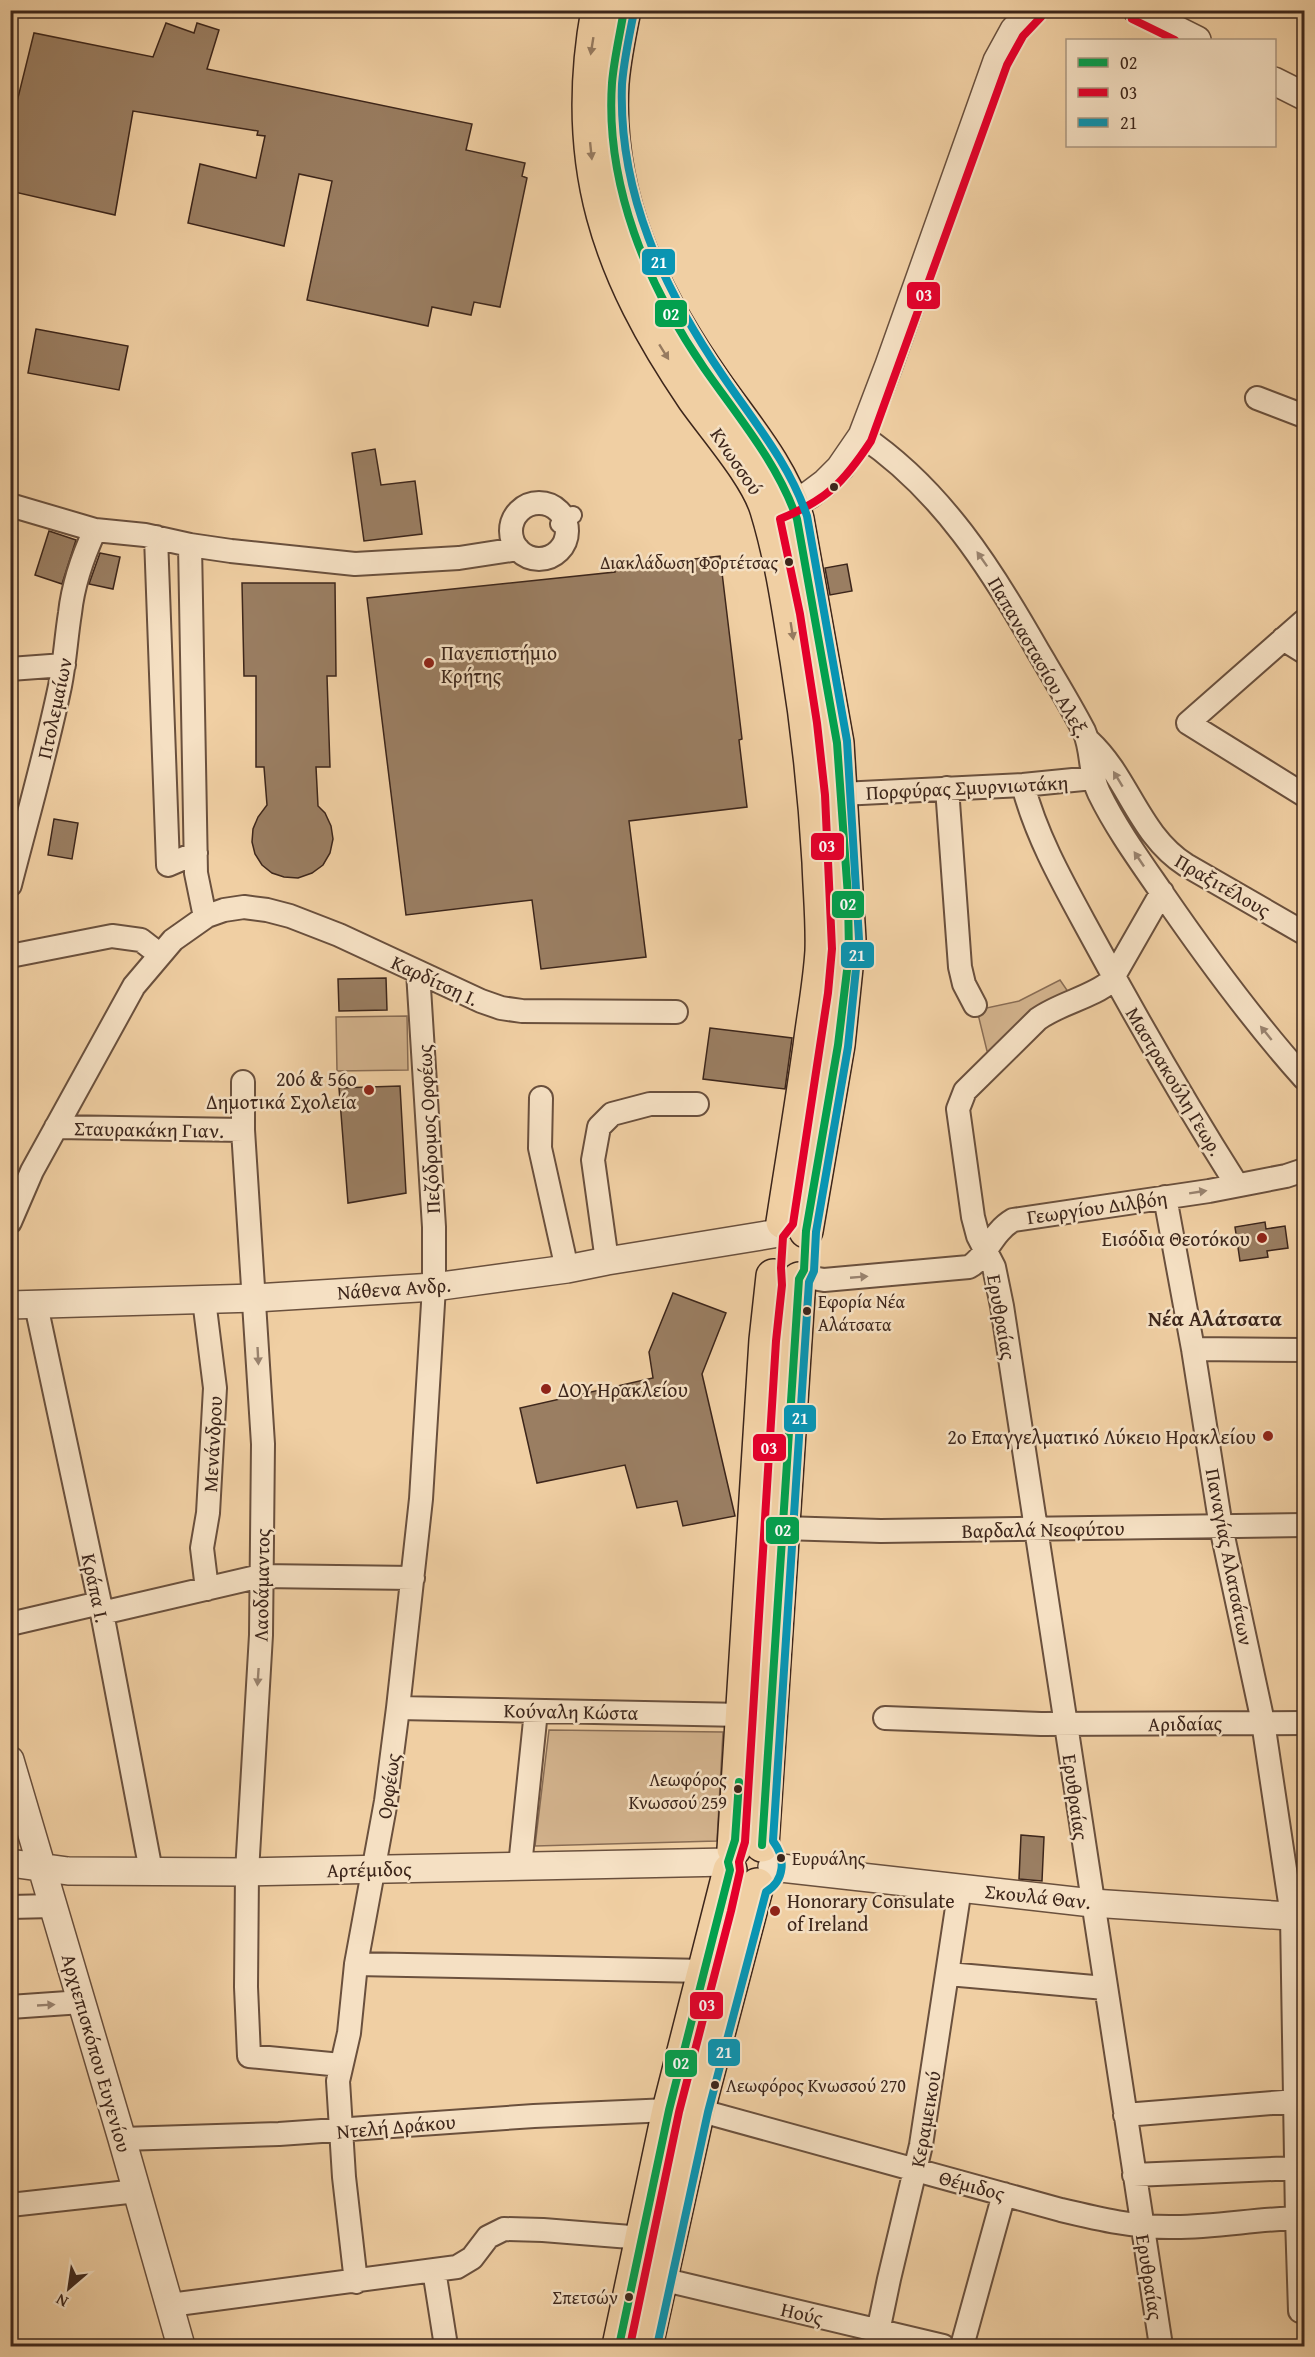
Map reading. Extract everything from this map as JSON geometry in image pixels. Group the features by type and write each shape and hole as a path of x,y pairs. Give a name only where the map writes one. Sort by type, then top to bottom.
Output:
{"main road":[{"name":"Κνωσσού","path":"598,10 589,70 588,106 593,172 607,234 626,282 652,332 693,397 752,480 780,507 835,727 842,794 849,954 835,1064 787,1229"},
{"name":"Κνωσσού","path":"624,10 612,82 612,116 616,163 626,212 646,266 675,322 776,470 790,616 814,786 822,915 818,992 787,1229"},
{"path":"787,1229 770,1266 791,1275"},
{"path":"620,2346 643,2238 684,2110 747,1863 782,1528 791,1275"},
{"path":"646,2346 661,2279 705,1971 747,1863 743,1715 766,1340 791,1275"}],"street":[{"path":"1137,10 1195,39"},
{"path":"780,507 809,495 832,476 862,436 997,60 1009,38 1030,11"},
{"path":"1276,82 1305,96"},
{"path":"1257,398 1305,416"},
{"name":"Παπαναστασίου Αλεξ.","path":"862,436 909,473 931,495 966,538 1011,604 1089,741 1093,778 1100,796 1121,832 1217,971 1305,1078"},
{"path":"10,505 102,531 156,537 190,545 355,564 459,558 518,549 528,557 537,559 555,554 566,539 565,520 560,513 544,504 526,506 519,512 511,528 511,537 518,549"},
{"name":"Πτολεμαίων","path":"10,885 20,806 48,740 64,665 72,600 86,550 102,531"},
{"path":"156,537 168,865 196,853"},
{"path":"190,545 196,873 205,917"},
{"path":"1305,621 1188,723 1305,795"},
{"path":"1283,639 1305,652"},
{"path":"10,669 64,665"},
{"name":"Πραξιτέλους","path":"1089,741 1107,762 1146,827 1167,852 1186,866 1305,933"},
{"name":"Πορφύρας Σμυρνιωτάκη","path":"842,794 1023,785 1093,778"},
{"name":"Μαστρακούλη Γεωρ.","path":"1023,785 1037,826 1081,916 1164,1067 1237,1185"},
{"path":"947,788 960,967 964,984 975,1005"},
{"path":"985,1249 978,1236 970,1204 958,1109 961,1097 1038,1019 1060,1005 1101,988 1114,976 1162,892"},
{"name":"Καρδίτση Ι.","path":"10,1222 25,1185 128,996 159,954 178,934 205,917 224,909 243,907 278,912 339,935 481,1001 510,1010 676,1012"},
{"path":"10,956 112,936 141,940 159,954"},
{"name":"Πεζόδρομος Ορφέως","path":"418,972 434,1227 434,1287"},
{"name":"Σταυρακάκη Γιαν.","path":"243,1082 243,1130 255,1298"},
{"path":"541,1098 540,1148 567,1269"},
{"path":"607,1261 593,1160 599,1127 612,1114 650,1104 697,1104"},
{"name":"Σταυρακάκη Γιαν.","path":"56,1127 243,1130"},
{"name":"Γεωργίου Διλβόη","path":"791,1275 824,1280 964,1269 976,1263 1001,1229 1013,1220 1237,1185 1305,1170"},
{"name":"Παναγίας Αλατσάτων","path":"1165,1197 1193,1349 1221,1527 1263,1722 1299,1916 1296,2168 1301,2218 1300,2311 1305,2311"},
{"name":"Νάθενα Ανδρ.","path":"23,1305 255,1298 434,1287 567,1269 787,1229"},
{"name":"Ερυθραίας","path":"985,1249 994,1267 1002,1306 1161,2346"},
{"name":"Ορφέως","path":"356,2282 340,2131 338,2081 349,2034 356,1964 375,1869 398,1708 421,1499 434,1287"},
{"name":"Λαοδάμαντος","path":"248,1872 261,1635 263,1444 255,1298"},
{"name":"Μενάνδρου","path":"204,1300 215,1388 208,1513 202,1548 207,1589"},
{"name":"Κράπα Ι.","path":"23,1305 101,1608 152,1871"},
{"path":"1193,1349 1305,1350"},
{"name":"Βαρδαλά Νεοφύτου","path":"782,1528 881,1531 1305,1525"},
{"path":"10,1624 207,1589 261,1576 412,1578"},
{"name":"Κούναλη Κώστα","path":"398,1708 743,1715"},
{"path":"520,1866 536,1711"},
{"name":"Αριδαίας","path":"885,1718 1065,1724 1305,1723"},
{"name":"Αρχιεπισκόπου Ευγενίου","path":"10,1760 181,2346"},
{"name":"Αρτέμιδος","path":"10,1863 42,1869 248,1872 747,1863"},
{"name":"Σκουλά Θαν.","path":"747,1863 1092,1903 1299,1916"},
{"path":"248,1872 246,1987 249,2056 341,2065"},
{"name":"Κεραμεικού","path":"876,2339 916,2170 960,1888"},
{"path":"10,1907 53,1906"},
{"path":"356,1964 705,1971"},
{"path":"948,1974 1105,1988"},
{"path":"10,2007 82,2002"},
{"path":"1125,2115 1296,2101"},
{"name":"Ντελή Δράκου","path":"122,2139 340,2131 523,2116 684,2110"},
{"name":"Θέμιδος","path":"684,2110 1072,2212 1142,2226 1190,2227 1301,2218"},
{"path":"1134,2175 1296,2168"},
{"path":"10,2205 137,2191"},
{"path":"962,2346 1004,2194"},
{"path":"170,2305 457,2267 468,2262 488,2237 504,2229 643,2238"},
{"path":"434,2270 446,2346"},
{"name":"Ηούς","path":"661,2279 876,2339 943,2346"}],"shaded area":[{"path":"1060,980 1071,996 993,1054 987,1051 977,1010 1019,1001"},
{"path":"407,1016 408,1070 337,1071 336,1017"},
{"path":"549,1730 723,1732 717,1841 535,1846"}],"building":[{"path":"166,23 194,33 197,23 219,30 207,69 472,124 466,150 525,163 522,176 527,178 500,307 474,302 471,315 432,307 428,326 307,300 332,181 299,174 284,246 188,223 200,164 256,178 265,136 257,135 258,131 133,111 115,215 10,191 10,130 34,33 153,57"},
{"path":"36,329 128,346 119,390 28,373"},
{"path":"375,449 381,485 415,481 422,534 364,541 352,453"},
{"path":"49,531 76,540 62,584 35,575"},
{"path":"100,553 120,557 113,589 89,584"},
{"path":"720,556 742,739 739,740 747,807 629,821 646,957 541,969 532,900 406,915 367,598 615,572 615,568"},
{"path":"847,564 852,591 830,595 825,568"},
{"path":"242,583 335,583 336,676 327,676 330,767 316,767 318,806 325,813 331,826 333,839 330,853 323,865 312,873 298,878 272,873 262,865 255,854 252,842 253,829 267,805 264,767 256,767 256,676 244,676"},
{"path":"54,819 78,823 72,859 48,855"},
{"path":"386,978 387,1010 339,1011 338,979"},
{"path":"710,1028 792,1038 785,1089 703,1079"},
{"path":"400,1086 406,1193 348,1203 339,1088"},
{"name":"Εισόδια Θεοτόκου","path":"1265,1222 1266,1229 1285,1226 1288,1248 1267,1251 1268,1257 1240,1261 1235,1227"},
{"path":"673,1293 726,1313 702,1374 735,1516 683,1526 677,1501 637,1508 625,1465 537,1483 520,1408 653,1378 649,1352"},
{"path":"1021,1835 1044,1837 1042,1881 1019,1879"}],"transit line":[{"name":"02","path":"624,10 612,83 615,159 623,196 648,268 683,336 768,459 789,498 797,519 837,743 848,896 849,954 838,1045 806,1231 804,1270 799,1279 762,1845"},
{"name":"21","path":"634,12 622,84 623,124 636,201 648,238 681,309 701,343 781,461 807,516 847,741 859,939 848,1047 816,1232 814,1271 809,1282 773,1841 780,1854 782,1868 777,1881 766,1892 708,2112 657,2346"},
{"name":"03","path":"630,2346 679,2112 731,1911 740,1871 739,1862 745,1842 776,1341 782,1285 783,1237 793,1224 828,993 832,949 825,795 817,723 800,614 780,519 810,505 833,488 852,468 871,441 1007,65 1023,36 1041,17"},
{"name":"03","path":"1132,19 1173,39"},
{"name":"02","path":"619,2346 669,2110 730,1870 728,1862 735,1840 739,1782"}],"place":[{"name":"Διακλάδωση Φορτέτσας","path":"789,562"},
{"name":"Πανεπιστήμιο Κρήτης","path":"429,663"},
{"name":"20ό & 56ο Δημοτικά Σχολεία","path":"369,1090"},
{"name":"Εισόδια Θεοτόκου","path":"1262,1238"},
{"name":"Εφορία Νέα Αλάτσατα","path":"807,1311"},
{"name":"ΔΟΥ Ηρακλείου","path":"546,1389"},
{"name":"2ο Επαγγελματικό Λύκειο Ηρακλείου","path":"1268,1436"},
{"name":"Λεωφόρος Κνωσσού 259","path":"738,1789"},
{"name":"Ευρυάλης","path":"781,1858"},
{"name":"Honorary Consulate of Ireland","path":"775,1911"},
{"name":"Λεωφόρος Κνωσσού 270","path":"715,2085"},
{"name":"Σπετσών","path":"629,2297"}],"district":[{"name":"Νέα Αλάτσατα","path":"1215,1318"}]}
